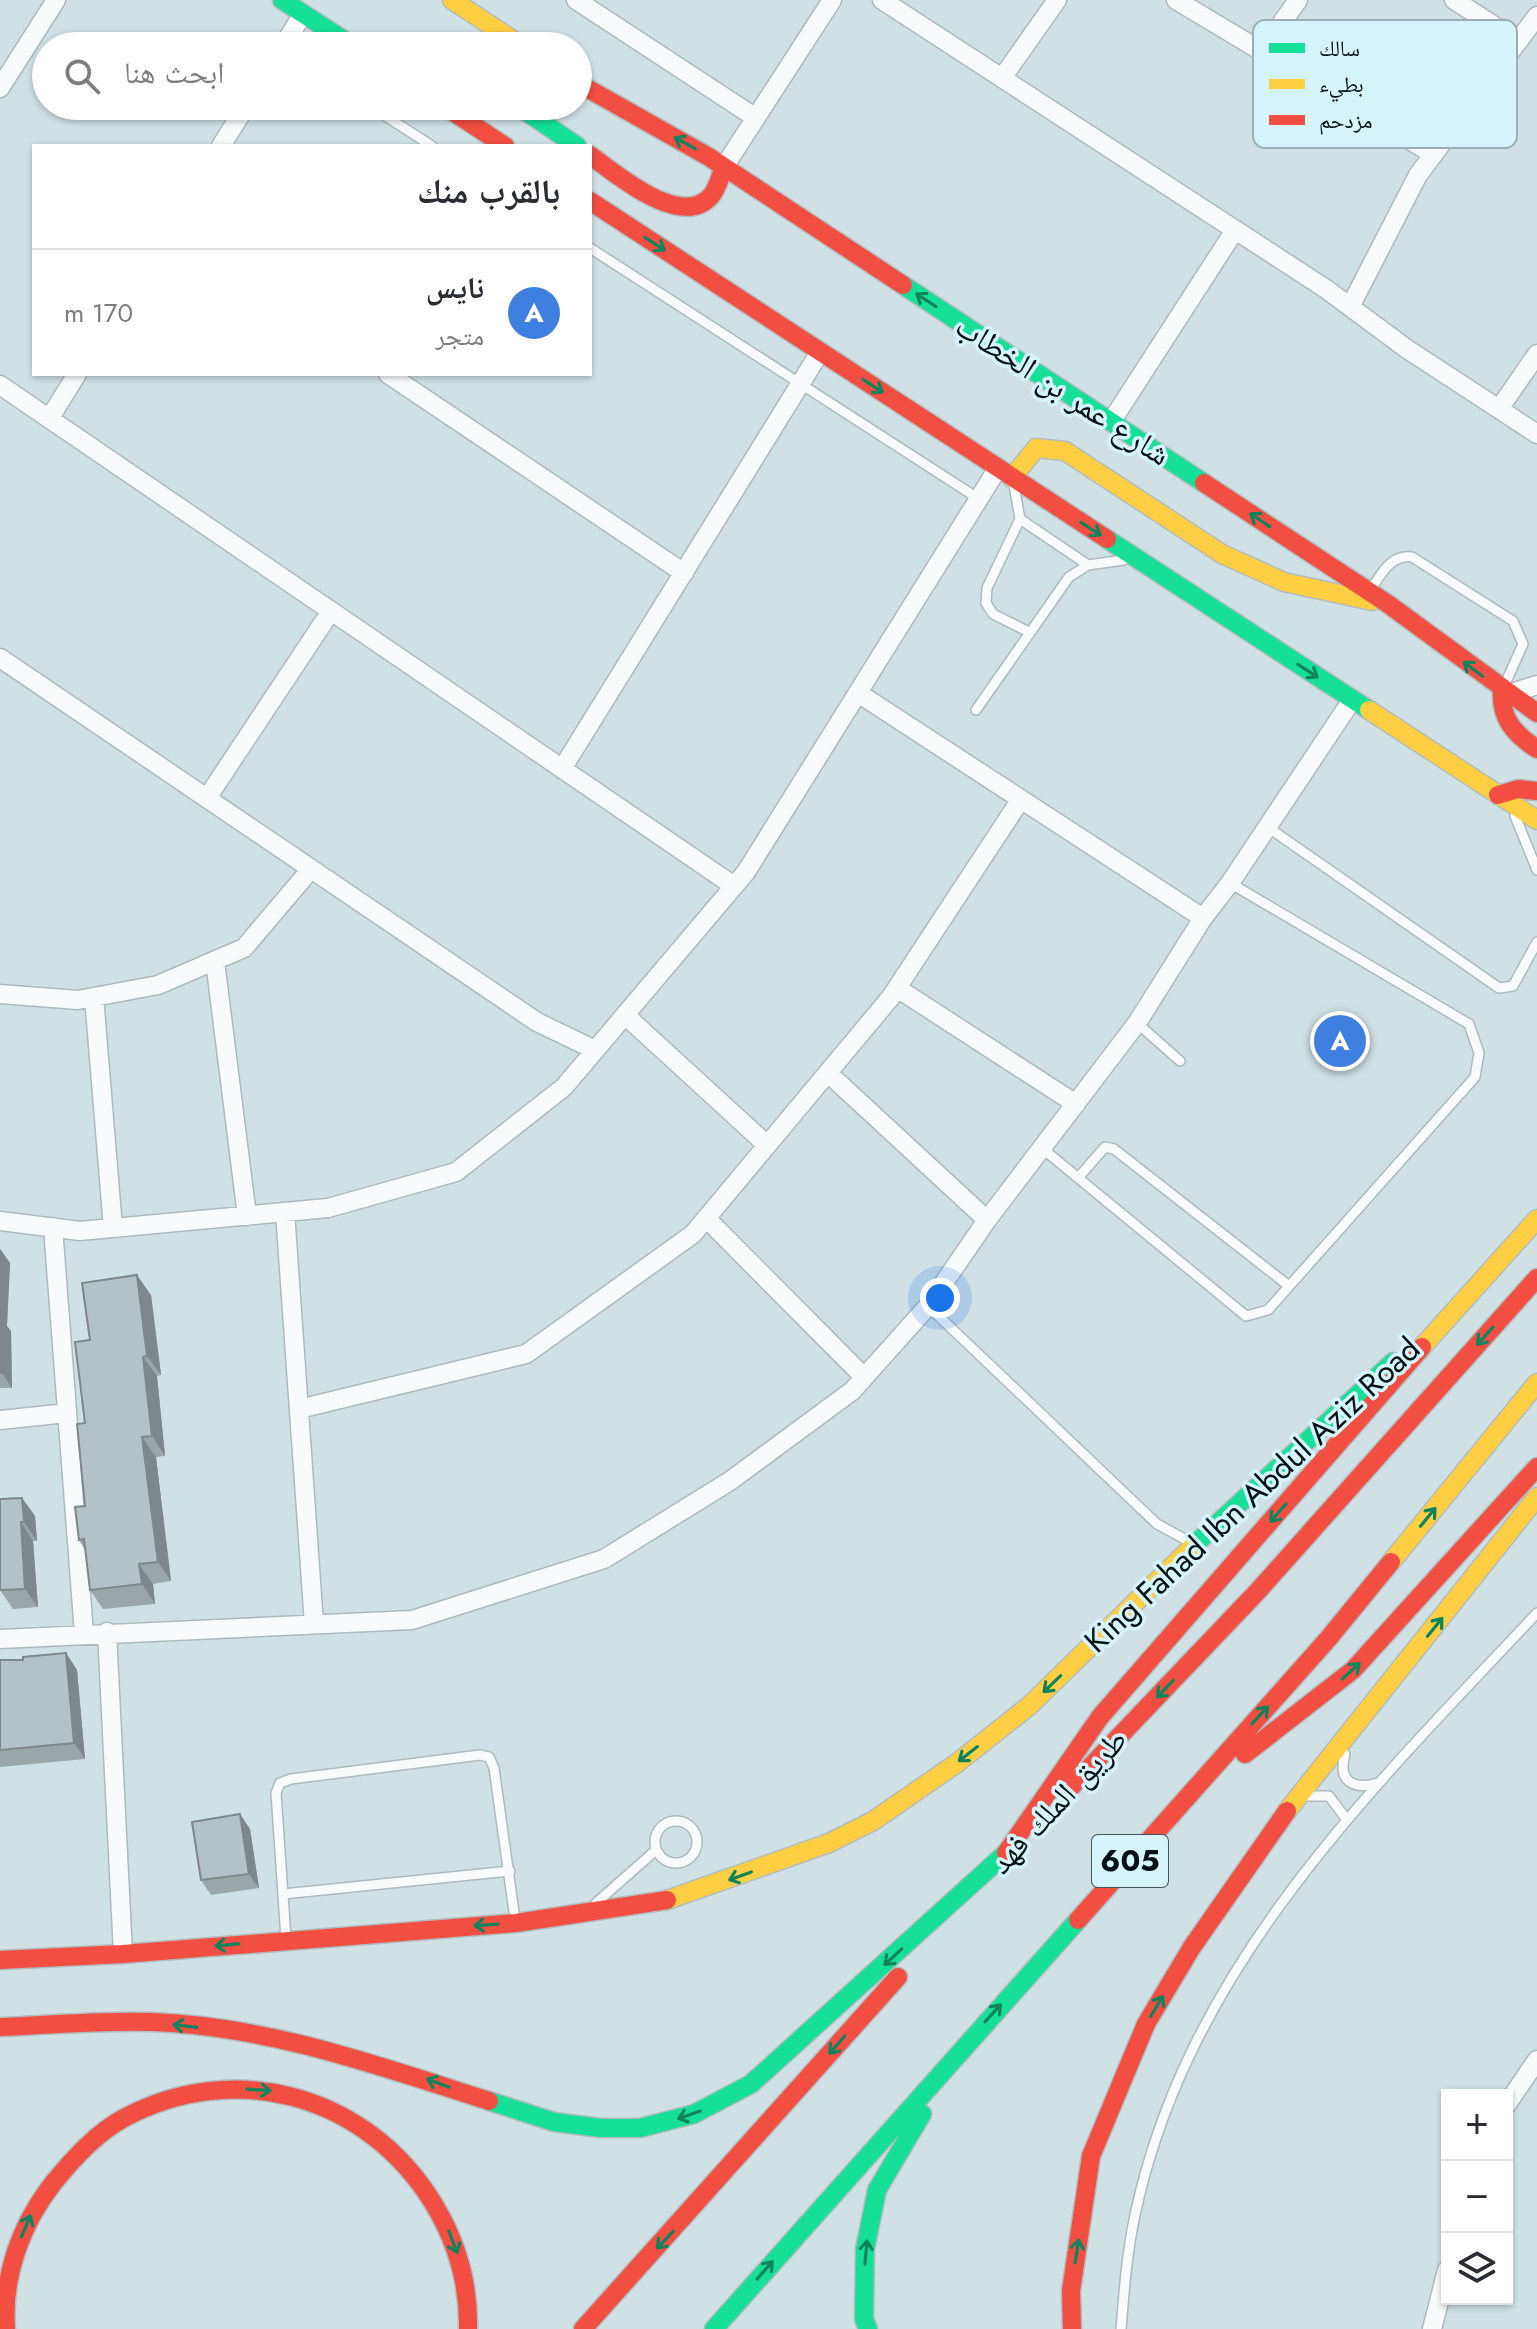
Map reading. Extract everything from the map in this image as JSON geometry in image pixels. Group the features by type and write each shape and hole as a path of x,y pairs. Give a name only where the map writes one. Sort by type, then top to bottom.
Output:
{"main road":[{"path":"282,0 333,32"},
{"path":"452,0 501,32"},
{"name":"شارع عمر بن الخطاب","path":"592,91 724,167 1388,604 1537,713"},
{"path":"465,120 502,144"},
{"path":"539,120 574,144"},
{"path":"592,156 650,195 677,208 694,208 710,197 724,167"},
{"path":"592,202 1537,820"},
{"path":"1005,473 1036,448 1065,451 1222,554 1284,582 1388,604"},
{"path":"1505,692 1502,709 1509,727 1537,749"},
{"path":"1503,798 1518,789 1537,791"},
{"path":"0,2027 153,2022 255,2034 340,2053 554,2122 601,2128 640,2128 694,2114 751,2084 1012,1847 1100,1717 1537,1219"},
{"name":"طريق الملك فهد","path":"583,2329 1012,1847 1257,1592 1537,1278"},
{"name":"King Fahad Ibn Abdul Aziz Road","path":"0,1960 123,1954 516,1923 674,1899 829,1843 873,1821 957,1763 1029,1706 1194,1545 1476,1285"},
{"name":"605","path":"714,2329 1328,1639 1537,1383"},
{"path":"1179,1805 1353,1670 1537,1467"},
{"path":"1072,2329 1071,2291 1091,2156 1146,2024 1192,1947 1296,1799 1537,1497"},
{"path":"868,2329 864,2319 865,2249 877,2190 957,2053"},
{"path":"6,2329 7,2286 16,2250 33,2210 62,2171 93,2140 126,2117 166,2099 210,2091 260,2088 302,2097 337,2111 375,2134 407,2164 446,2224 463,2269 468,2329"}],"street":[{"path":"36,32 56,0"},
{"path":"576,0 756,118"},
{"path":"724,167 832,0"},
{"path":"882,0 1235,230 1537,434"},
{"path":"1002,78 1057,0"},
{"path":"1176,0 1253,46"},
{"path":"1284,20 1298,0"},
{"path":"1454,0 1485,20"},
{"path":"292,32 303,14"},
{"path":"1518,41 1537,16"},
{"path":"0,88 32,38"},
{"path":"222,144 237,120"},
{"path":"1423,148 1433,154"},
{"path":"1350,307 1418,175 1438,148"},
{"path":"1111,422 1235,230"},
{"path":"562,769 820,352"},
{"path":"1499,409 1537,354"},
{"path":"49,419 76,376"},
{"path":"391,376 684,573"},
{"path":"0,385 734,886"},
{"path":"0,1221 80,1231 328,1208 456,1172 564,1087 746,872 979,499 1005,473"},
{"path":"207,798 331,611"},
{"path":"0,658 537,1022 595,1050"},
{"path":"1505,692 1537,685"},
{"path":"858,693 1203,918"},
{"path":"0,1639 412,1620 604,1559 730,1481 852,1391 928,1306 987,1220 1137,1023 1203,918 1230,883 1352,700"},
{"path":"299,1409 526,1354 693,1234 897,988 1021,799"},
{"path":"0,994 78,1000 158,985 244,948 311,869"},
{"path":"215,961 247,1216"},
{"path":"897,988 1076,1104"},
{"path":"94,997 113,1228"},
{"path":"625,1015 767,1145"},
{"path":"828,1073 987,1220"},
{"path":"285,1212 314,1624"},
{"path":"706,1218 863,1376"},
{"path":"53,1227 84,1634"},
{"path":"0,1420 67,1413"},
{"path":"107,1632 123,1954"},
{"path":"1513,2095 1537,2060"},
{"path":"1432,2329 1441,2294"}],"lane":[{"path":"392,120 429,144"},
{"path":"592,249 979,499"},
{"path":"1005,473 1020,519 1088,565"},
{"path":"1020,519 987,588 986,603 993,614 1029,632"},
{"path":"1369,592 1389,564 1400,556 1412,557 1513,621 1523,644 1505,692"},
{"path":"976,710 1069,577 1088,565 1136,558"},
{"path":"1503,798 1537,870"},
{"path":"1266,826 1499,988 1513,986 1537,942"},
{"path":"1043,1149 1246,1316 1268,1310 1475,1077 1479,1053 1469,1024 1230,883"},
{"path":"1137,1023 1180,1061"},
{"path":"1078,1178 1105,1147 1114,1149 1289,1286"},
{"path":"928,1306 1157,1524 1194,1545"},
{"path":"1511,1532 1537,1509"},
{"path":"1121,2329 1135,2213 1184,2067 1216,2001 1283,1898 1347,1820 1537,1613"},
{"path":"1351,1733 1342,1766 1345,1777 1361,1787 1378,1783"},
{"path":"286,1940 276,1793 280,1783 291,1779 480,1755 489,1757 494,1768 516,1923"},
{"path":"1296,1799 1316,1794 1329,1796 1347,1820"},
{"path":"679,1821 690,1825 696,1834 697,1848 690,1859 677,1864 664,1861 656,1850 655,1839 659,1829 668,1822 679,1821"},
{"path":"585,1913 656,1850"},
{"path":"283,1894 510,1871"}],"building":[{"path":"137,1275 147,1356 143,1357 152,1436 142,1437 158,1562 139,1564 142,1584 90,1590 84,1539 79,1540 75,1507 85,1506 77,1424 85,1423 75,1342 90,1340 82,1283"},
{"path":"0,1316 2,1373 0,1373"},
{"path":"22,1498 25,1589 0,1590 0,1499"},
{"path":"66,1653 74,1743 0,1750 0,1660 23,1660 23,1657"},
{"path":"240,1814 249,1874 201,1880 192,1822"}],"traffic: fast":[{"path":"282,0 331,32"},
{"path":"539,120 574,144"},
{"path":"903,285 1204,483"},
{"path":"1107,539 1369,710"},
{"path":"1192,1547 1393,1362"},
{"path":"489,2101 554,2122 601,2128 640,2128 694,2114 751,2084 1006,1853"},
{"path":"714,2329 1078,1920"},
{"path":"868,2329 864,2319 865,2249 877,2190 922,2114"}],"traffic: slow":[{"path":"452,0 501,32"},
{"path":"1012,478 1036,448 1065,451 1222,554 1284,582 1372,601"},
{"path":"1369,710 1537,820"},
{"path":"1422,1347 1537,1219"},
{"path":"1391,1562 1537,1383"},
{"path":"1287,1811 1537,1497"},
{"path":"667,1900 829,1843 873,1821 957,1763 1029,1706 1192,1547"}],"traffic: jam":[{"path":"592,91 709,157 903,285"},
{"path":"465,120 502,144"},
{"path":"592,156 649,195 683,207 698,205 711,196 724,167"},
{"path":"592,202 1107,539"},
{"path":"1204,483 1388,604 1537,713"},
{"path":"1502,690 1503,709 1510,724 1537,749"},
{"path":"1498,795 1518,789 1537,791"},
{"path":"1072,1786 1257,1592 1537,1278"},
{"path":"1006,1853 1100,1717 1422,1347"},
{"path":"1245,1754 1353,1670 1537,1467"},
{"path":"1078,1920 1328,1639 1391,1562"},
{"path":"1072,2329 1071,2291 1091,2156 1146,2024 1192,1947 1287,1811"},
{"path":"0,1960 123,1954 516,1923 667,1900"},
{"path":"583,2329 898,1977"},
{"path":"0,2027 152,2022 238,2031 323,2050 489,2101"},
{"path":"6,2329 7,2290 23,2233 42,2198 87,2146 126,2117 167,2100 208,2091 250,2090 291,2096 329,2110 365,2131 398,2158 426,2192 452,2240 463,2274 468,2329"}],"place":[{"name":"نايس","path":"1340,1041"}]}
